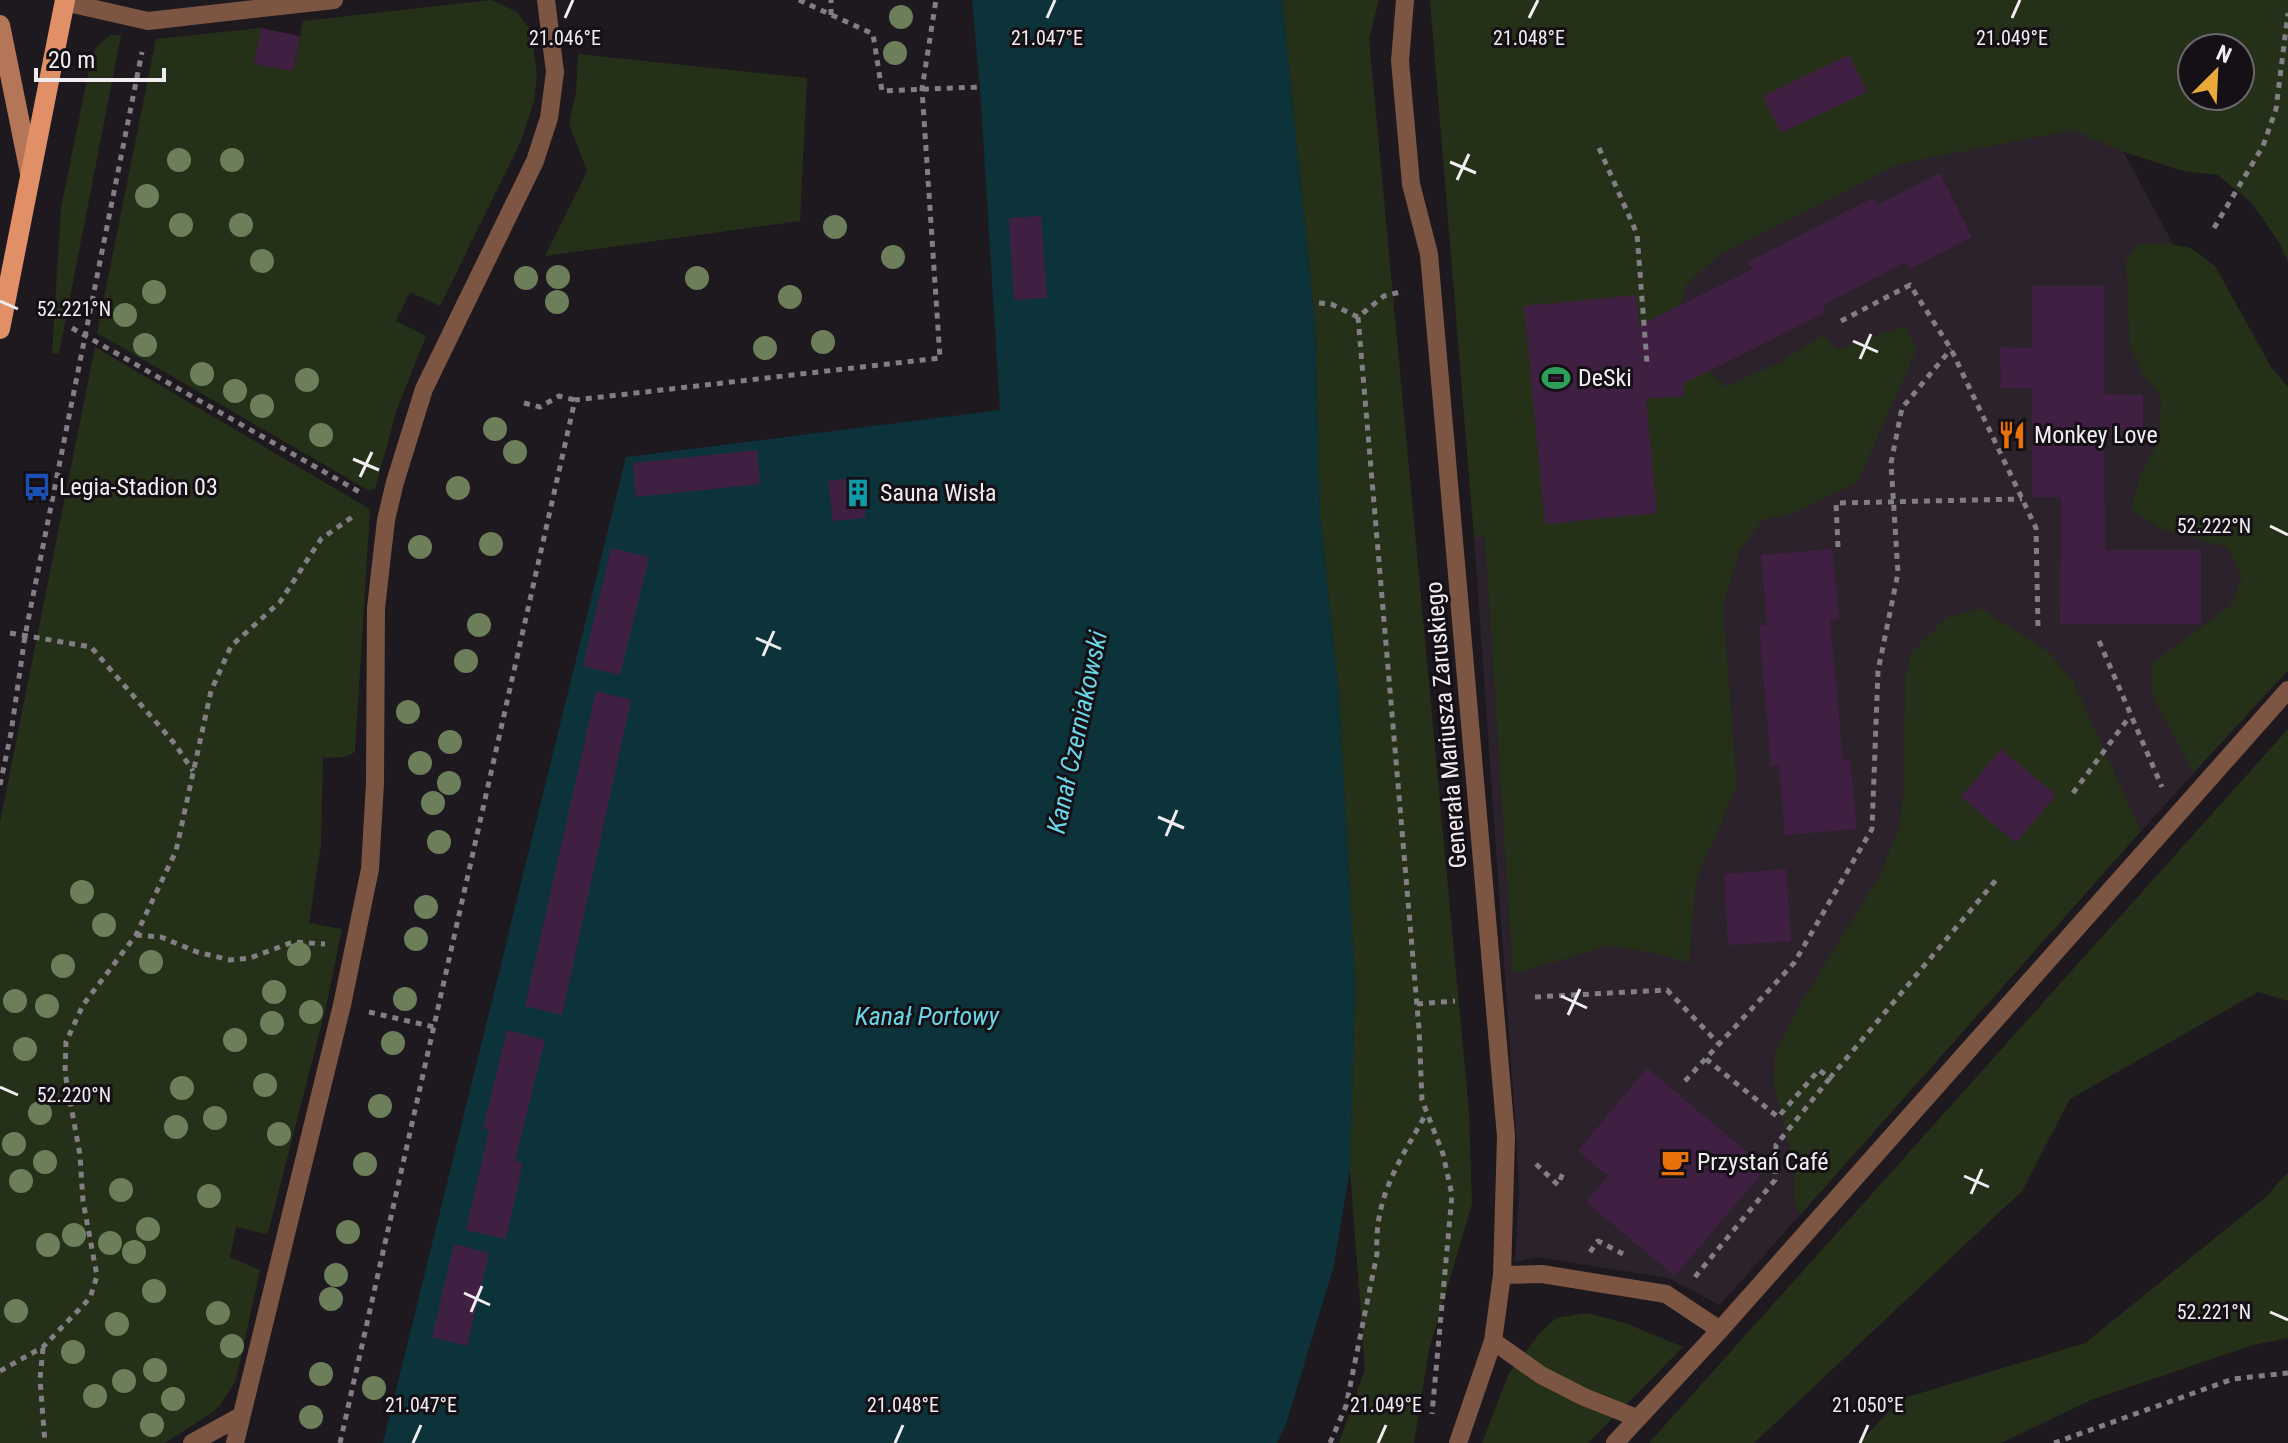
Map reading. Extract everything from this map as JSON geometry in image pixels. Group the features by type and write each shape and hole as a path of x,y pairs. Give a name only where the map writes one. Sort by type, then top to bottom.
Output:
{"main road":[{"path":"0,329 64,1"}],"street":[{"path":"0,25 30,173"}],"lane":[{"path":"64,1 148,21 334,0"},
{"path":"235,1443 355,946 370,869 375,783 376,608 382,505 424,389 535,161 549,118 555,72 546,0"},
{"name":"Generała Mariusza Zaruskiego","path":"1405,0 1400,61 1411,184 1429,254 1432,284 1506,1136 1502,1275 1493,1341 1458,1443"},
{"path":"1615,1443 1720,1330 2288,690"},
{"path":"1502,1275 1542,1274 1666,1294 1720,1330"},
{"path":"1493,1341 1541,1375 1584,1397 1637,1418"},
{"path":"192,1443 241,1416"}],"path":[{"path":"799,0 873,34 882,91 980,87"},
{"path":"831,0 831,15"},
{"path":"524,403 540,407 559,396 575,400 940,358 922,89 936,0"},
{"path":"2214,228 2263,146 2276,109 2288,13"},
{"path":"0,785 25,636 148,21"},
{"path":"1599,148 1637,234 1647,363"},
{"path":"1358,317 1384,296 1432,284"},
{"path":"1841,321 1910,285 1951,349 2036,528 2038,627"},
{"path":"1319,303 1331,304 1358,317"},
{"path":"1358,317 1417,1004 1422,1100 1443,1154 1452,1195 1431,1429"},
{"path":"72,328 382,505"},
{"path":"1685,1081 1794,963 1872,829 1878,671 1898,573 1891,463 1902,408 1951,349"},
{"path":"340,1443 575,400"},
{"path":"1838,547 1836,503 2022,499"},
{"path":"0,1371 43,1347 90,1298 97,1276 65,1073 66,1042 83,1005 136,935 176,851 211,691 231,646 280,602 321,539 382,505"},
{"path":"10,633 91,647 175,744 193,771"},
{"path":"2099,641 2175,817"},
{"path":"2073,793 2131,715"},
{"path":"1686,1288 1775,1180 1776,1145 1996,880"},
{"path":"136,935 161,937 197,952 230,960 250,958 293,942 355,946"},
{"path":"1535,997 1667,990 1719,1044"},
{"path":"1417,1004 1455,1001"},
{"path":"389,1016 434,1027"},
{"path":"1706,1059 1778,1117 1819,1070 1830,1078"},
{"path":"1330,1443 1346,1406 1377,1254 1375,1229 1381,1200 1393,1172 1427,1113"},
{"path":"1570,1279 1598,1241 1636,1261"},
{"path":"43,1347 40,1379 45,1443"},
{"path":"2054,1443 2233,1379 2288,1373"}],"shaded area":[{"path":"2038,42 2122,149 2288,458 2288,670 1720,1305 1668,1278 1537,1257 1515,1262 1519,1188 1474,537 1661,520 1641,236"}],"green space":[{"path":"491,0 517,12 531,31 537,74 534,101 521,141 440,306 410,292 396,321 426,336 397,409 375,489 368,490 97,333 156,39 261,28 254,64 293,71 303,21"},
{"path":"1282,0 1379,0 1369,39 1469,1112 1472,1204 1429,1350 1414,1443 1339,1443 1365,1369 1350,1170 1355,983 1339,696 1320,514 1315,324"},
{"path":"1430,0 2288,0 2288,262 2280,244 2252,203 2218,175 2183,171 2118,150 2073,130 1898,164 1718,256 1686,285 1677,317 1705,365 1725,387 1781,362 1823,335 1838,350 1905,326 1917,349 1857,483 1790,514 1762,520 1739,552 1723,607 1737,786 1696,881 1689,963 1655,953 1608,946 1513,974 1485,537 1474,537"},
{"path":"111,35 121,35 59,354 52,353 61,208 91,60 97,46"},
{"path":"578,54 807,78 800,221 545,256 587,171 569,124 576,92"},
{"path":"2165,243 2191,248 2215,266 2271,367 2288,387 2288,670 2194,772 2153,698 2151,664 2230,606 2242,578 2227,547 2161,529 2131,509 2140,476 2160,439 2161,396 2143,375 2130,347 2126,260 2138,245"},
{"path":"95,347 370,509 355,752 345,757 323,758 321,844 309,923 342,929 325,1011 269,1229 266,1234 236,1227 230,1257 260,1270 236,1380 221,1404 165,1443 0,1443 0,822"},
{"path":"1980,608 2049,652 2073,681 2141,831 1800,1215 1794,1202 1795,1169 1774,1085 1775,1052 1802,1001 1880,875 1900,825 1904,785 1905,677 1912,652 1946,618"},
{"path":"2288,729 2288,1001 2258,992 2070,1099 2022,1191 1754,1443 1649,1443"},
{"path":"2288,1172 2288,1338 2253,1345 2091,1400 2001,1443 1859,1443 1901,1399 2085,1343 2266,1197"},
{"path":"1587,1313 1625,1323 1683,1347 1588,1443 1482,1443 1509,1373 1540,1333 1556,1318"}],"water":[{"name":"Kanał Portowy","path":"972,0 1282,0 1315,324 1320,514 1339,696 1355,983 1350,1170 1333,1269 1286,1424 1277,1443 383,1443 626,457 1000,410"}],"building":[{"path":"261,28 300,36 293,71 254,64"},
{"path":"1849,55 1867,92 1781,133 1763,96"},
{"path":"1940,173 1972,237 1910,269 1906,262 1823,305 1826,312 1683,384 1684,396 1646,399 1657,513 1545,524 1524,306 1636,295 1639,326 1752,269 1748,262 1873,198 1877,205"},
{"path":"1041,216 1047,298 1014,300 1009,218"},
{"path":"2032,286 2104,286 2104,394 2143,395 2143,435 2104,435 2105,550 2201,550 2201,624 2060,624 2061,497 2032,497 2032,388 2001,388 2000,347 2032,348"},
{"path":"757,450 760,484 636,497 633,463"},
{"path":"860,477 866,518 833,521 828,481"},
{"path":"611,548 649,557 620,675 583,666"},
{"path":"1832,549 1839,619 1830,620 1843,760 1850,759 1857,829 1785,835 1779,765 1771,766 1759,626 1767,625 1761,555"},
{"path":"596,691 631,700 562,1015 525,1006"},
{"path":"2001,749 2056,795 2016,843 1961,797"},
{"path":"1786,869 1791,941 1728,945 1724,874"},
{"path":"507,1030 545,1040 515,1161 523,1163 506,1239 466,1230 489,1130 483,1129"},
{"path":"1647,1068 1766,1168 1675,1276 1586,1202 1608,1176 1578,1151"},
{"path":"454,1244 489,1253 467,1346 432,1337"}],"place":[{"name":"DeSki","path":"1556,378"},
{"name":"Monkey Love","path":"2012,435"},
{"name":"Legia-Stadion 03","path":"37,487"},
{"name":"Sauna Wisła","path":"858,493"},
{"name":"Przystań Café","path":"1675,1162"}],"water label":[{"name":"Kanał Czerniakowski","path":"1077,732"}]}
